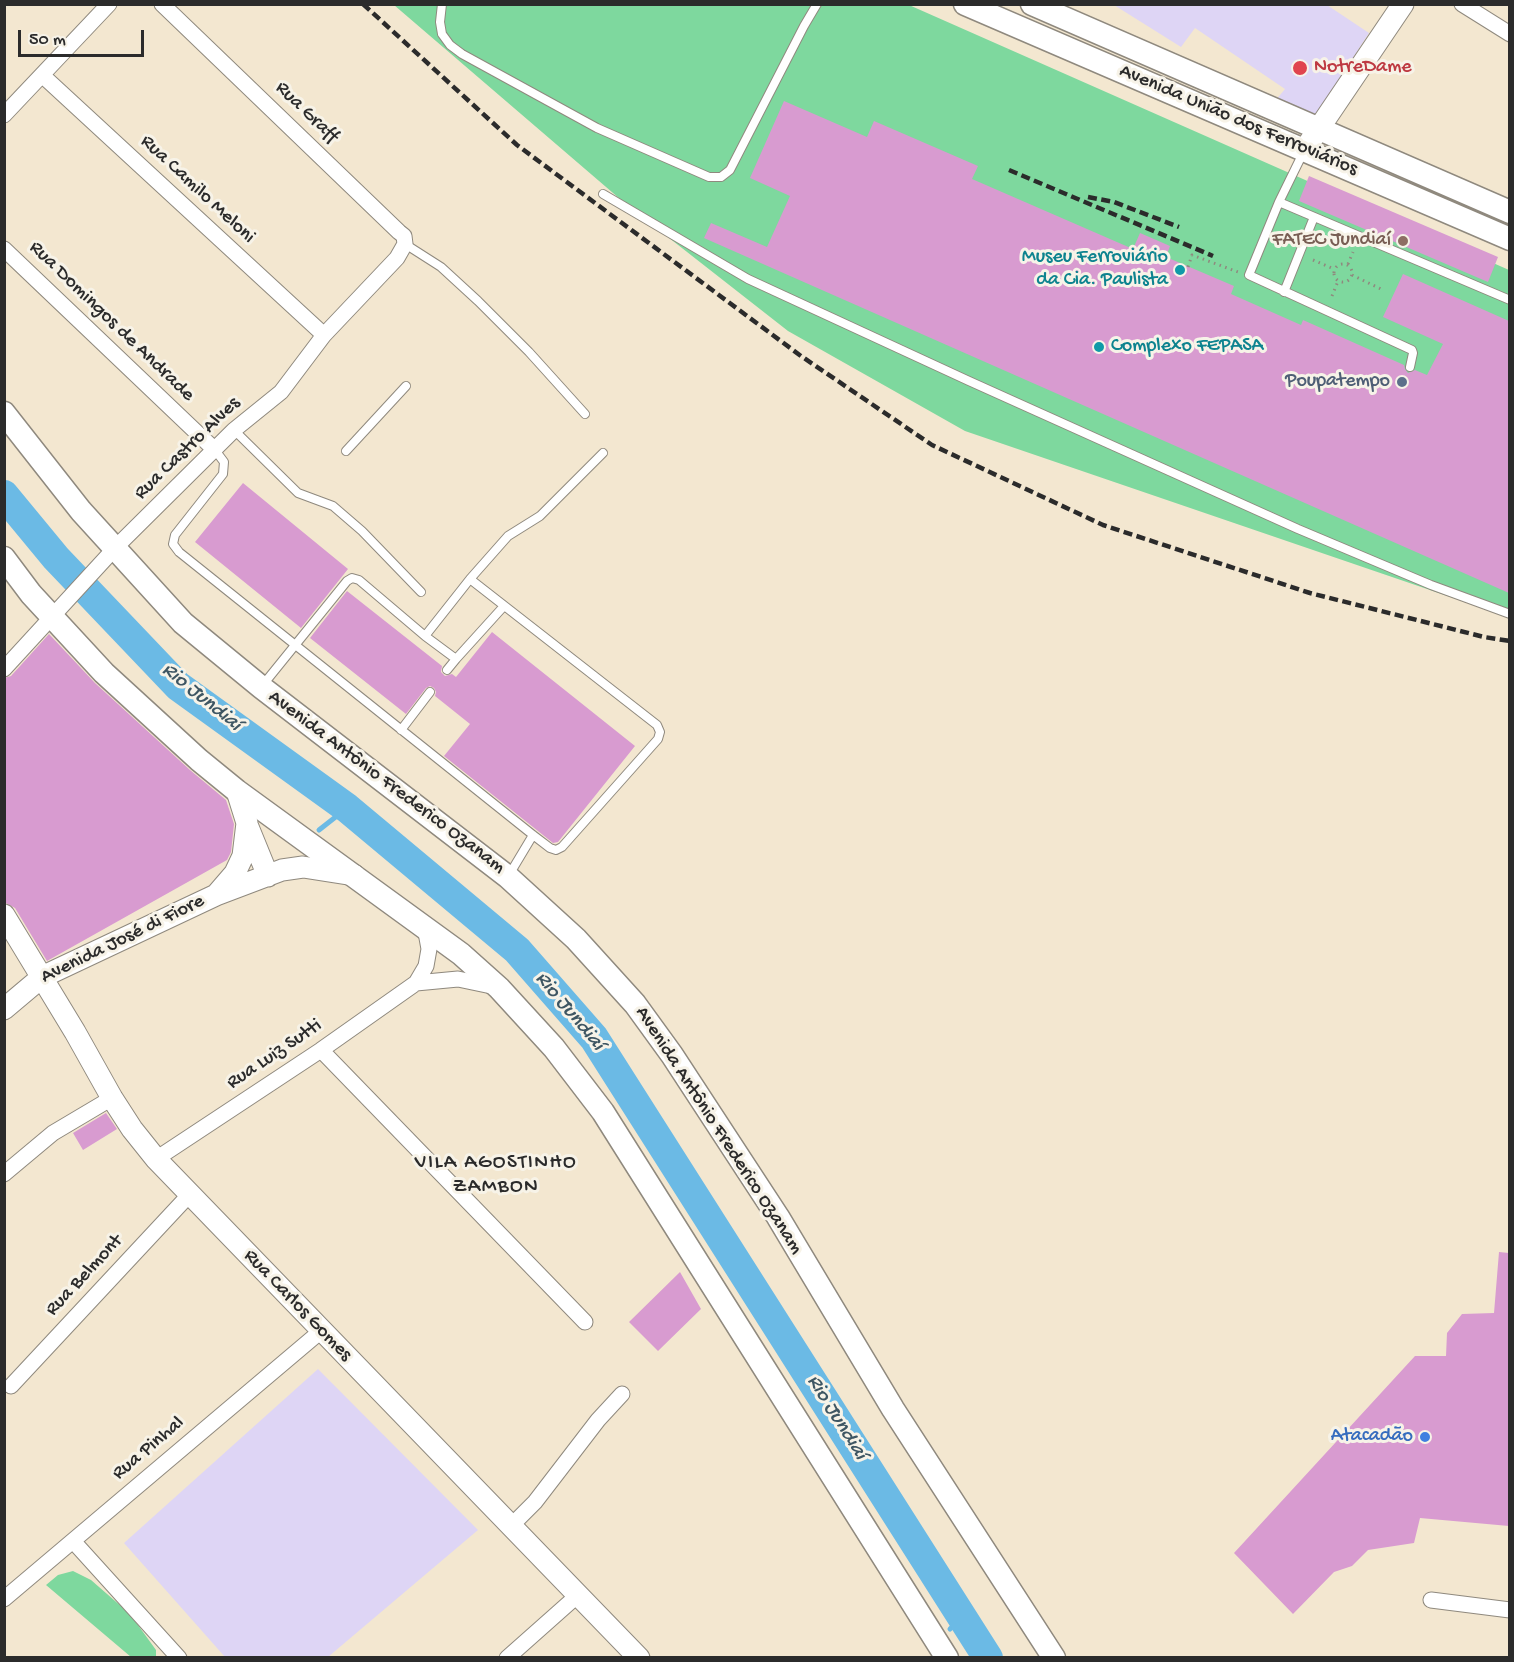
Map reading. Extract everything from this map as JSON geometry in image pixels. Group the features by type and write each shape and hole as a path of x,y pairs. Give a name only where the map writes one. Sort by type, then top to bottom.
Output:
{"main road":[{"name":"Avenida União dos Ferroviários","path":"965,4 1509,239"},
{"name":"Avenida União dos Ferroviários","path":"1032,4 1509,212"},
{"path":"1305,149 1403,4"},
{"name":"Avenida Antônio Frederico Ozanam","path":"4,413 81,511 110,553 183,623 261,687 508,877 576,939 635,1004 672,1055 778,1217 893,1409 1052,1654"},
{"path":"4,558 31,594 58,610 104,673 199,760 461,954 499,988 554,1048 603,1112 947,1658"},
{"path":"237,790 268,876"},
{"path":"216,895 235,873 243,856 247,823"},
{"name":"Avenida José di Fiore","path":"4,1009 42,977 216,895 282,870 303,867 354,875"},
{"name":"Rua Carlos Gomes","path":"4,915 112,1098 156,1160 636,1657"}],"street":[{"path":"4,115 109,4"},
{"name":"Rua Graff","path":"162,4 404,236 405,244"},
{"path":"1462,4 1509,34"},
{"name":"Rua Camilo Meloni","path":"42,75 324,335"},
{"name":"Rua Castro Alves","path":"4,669 110,553 234,430 281,392 324,335 398,258 405,244"},
{"name":"Rua Domingos de Andrade","path":"4,249 215,450"},
{"path":"416,983 426,966 429,949 425,927"},
{"name":"Rua Luiz Sutti","path":"156,1160 321,1050 416,983 458,979 499,988"},
{"path":"321,1050 585,1322"},
{"path":"4,1174 53,1133 112,1098"},
{"name":"Rua Belmont","path":"11,1386 190,1194"},
{"name":"Rua Pinhal","path":"4,1599 321,1331"},
{"path":"511,1526 535,1502 598,1420 622,1394"},
{"path":"73,1540 179,1658"},
{"path":"507,1658 578,1595"},
{"path":"1431,1600 1509,1610"}],"lane":[{"path":"442,4 440,22 442,34 450,45 462,54 597,128 709,177 721,177 730,170 817,4"},
{"path":"1305,149 1279,202 1249,275 1412,350 1410,367"},
{"path":"603,194 758,284 1298,529 1431,585 1509,614"},
{"path":"1279,202 1509,300"},
{"path":"1284,292 1314,218"},
{"path":"405,244 441,267 470,294 529,352 585,414"},
{"path":"346,451 406,386"},
{"path":"234,430 298,493 333,507 362,531 421,592"},
{"path":"215,450 224,462 223,474 175,535 173,544 179,552 400,730 533,835 556,850 562,847 658,739 660,732 657,725 470,579"},
{"path":"425,636 507,536 540,516 603,453"},
{"path":"261,687 347,581 352,578 359,580 456,659"},
{"path":"447,670 504,606"},
{"path":"400,730 430,692"},
{"path":"508,877 533,835"}],"path":[{"path":"1347,264 1353,252"},
{"path":"1188,267 1192,255 1249,275"},
{"path":"1313,260 1334,269"},
{"path":"1338,281 1334,276 1334,269 1338,265 1347,264"},
{"path":"1347,264 1352,275"},
{"path":"1338,281 1346,281 1352,275"},
{"path":"1352,275 1383,290"},
{"path":"1332,296 1338,281"}],"shaded area":[{"name":"NotreDame","path":"1114,5 1327,5 1369,33 1314,118 1275,101 1285,89 1195,28 1181,47"},
{"path":"318,1369 478,1530 328,1657 225,1657 124,1543"}],"green space":[{"name":"Complexo FEPASA","path":"394,5 909,5 1509,270 1509,617 965,431 788,331 627,205"},
{"path":"73,1571 91,1580 130,1614 156,1650 156,1657 131,1657 46,1585 58,1575"}],"building":[{"name":"Complexo FEPASA","path":"784,101 867,137 874,121 978,166 972,179 1133,249 1140,233 1170,246 1166,257 1234,286 1231,294 1301,325 1303,320 1404,365 1408,373 1415,370 1427,375 1443,344 1383,317 1403,274 1509,321 1509,593 704,238 711,223 767,247 790,196 750,178"},
{"path":"1309,176 1498,257 1488,282 1299,201"},
{"path":"243,483 348,569 301,628 195,542"},
{"path":"347,591 442,666 441,672 445,676 452,674 456,677 492,632 635,746 558,842 553,843 444,756 470,724 435,696 434,688 430,686 426,688 406,714 310,638"},
{"path":"49,634 95,683 226,800 234,824 231,852 227,860 47,961 15,908 4,902 4,678 11,676"},
{"path":"106,1113 117,1129 83,1150 73,1133"},
{"name":"Atacadão","path":"1499,1252 1509,1253 1509,1526 1420,1518 1414,1543 1368,1550 1352,1566 1334,1572 1293,1614 1234,1553 1415,1356 1446,1356 1447,1333 1462,1314 1494,1313"},
{"path":"680,1272 701,1309 658,1351 629,1322"}],"waterway":[{"name":"Rio Jundiaí","path":"4,495 56,558 178,686 347,808 517,950 594,1038 988,1658"},
{"path":"319,830 347,808"},
{"path":"950,1629 962,1617"}],"railway":[{"path":"363,4 517,145 801,356 932,445 1103,525 1310,593 1484,637 1510,641"},
{"path":"1009,170 1213,256"},
{"path":"1088,197 1114,202 1179,227"}],"place":[{"name":"NotreDame","path":"1300,68"},
{"name":"FATEC Jundiaí","path":"1403,241"},
{"name":"Museu Ferroviário da Cia. Paulista","path":"1180,270"},
{"name":"Complexo FEPASA","path":"1099,347"},
{"name":"Poupatempo","path":"1402,382"},
{"name":"Atacadão","path":"1425,1437"}],"district":[{"name":"VILA AGOSTINHO ZAMBON","path":"496,1176"}]}
